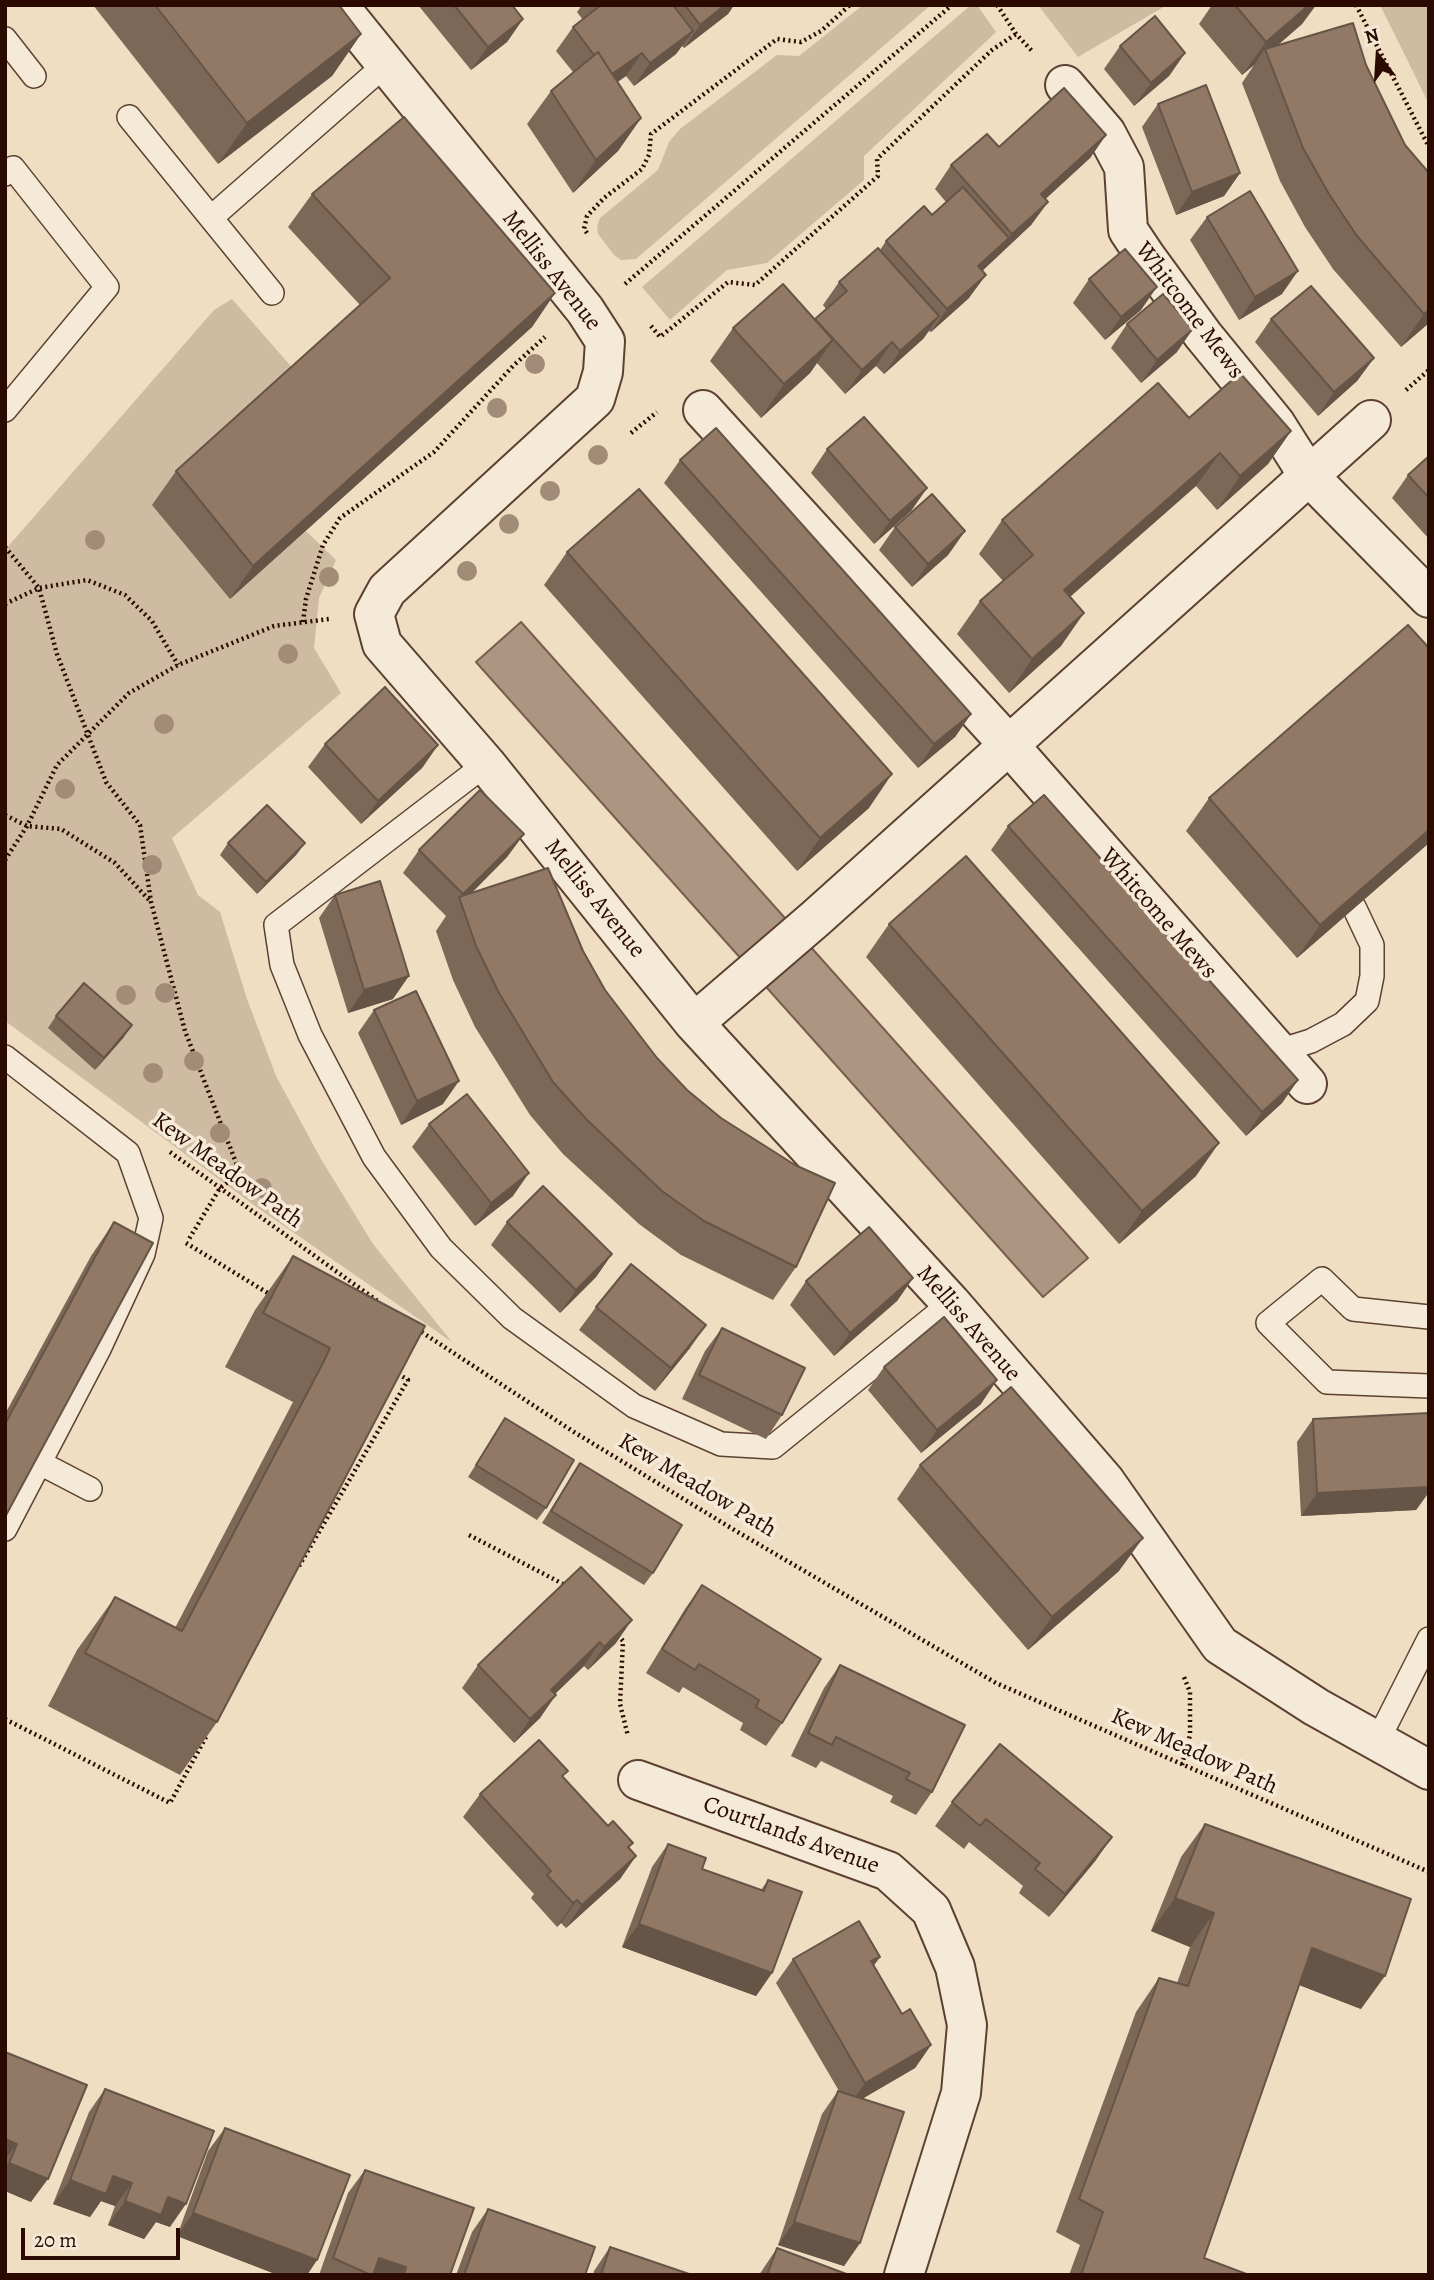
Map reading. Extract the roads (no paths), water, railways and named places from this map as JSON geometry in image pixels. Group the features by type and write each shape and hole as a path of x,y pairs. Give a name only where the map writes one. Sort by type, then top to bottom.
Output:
{"street":[{"name":"Melliss Avenue","path":"338,5 585,310 605,341 603,372 594,399 387,590 374,614 382,644 486,764 694,1023 951,1303 1105,1481 1220,1645 1377,1742 1429,1770"},
{"name":"Whitcome Mews","path":"1065,85 1106,132 1124,167 1128,230 1203,335 1275,423 1308,475 1429,598"},
{"name":"Whitcome Mews","path":"703,410 1008,744 1307,1084"},
{"path":"694,1023 816,919 1371,420"},
{"name":"Courtlands Avenue","path":"638,1780 888,1871 931,1910 955,1967 967,2025 961,2092 904,2275"}],"lane":[{"path":"5,39 34,76"},
{"path":"213,216 386,64"},
{"path":"129,117 213,216 272,293"},
{"path":"5,174 13,168 107,287 5,410"},
{"path":"486,764 276,925 282,965 310,1035 374,1157 441,1248 512,1318 634,1406 720,1444 773,1447 951,1303"},
{"path":"1279,1051 1311,1041 1343,1024 1367,1001 1373,976 1372,945 1354,907"},
{"path":"5,1057 128,1153 151,1218 137,1266 5,1529"},
{"path":"1429,1317 1353,1309 1322,1279 1268,1323 1327,1382 1429,1386"},
{"path":"40,1463 90,1489"},
{"path":"1377,1742 1429,1639"}]}
